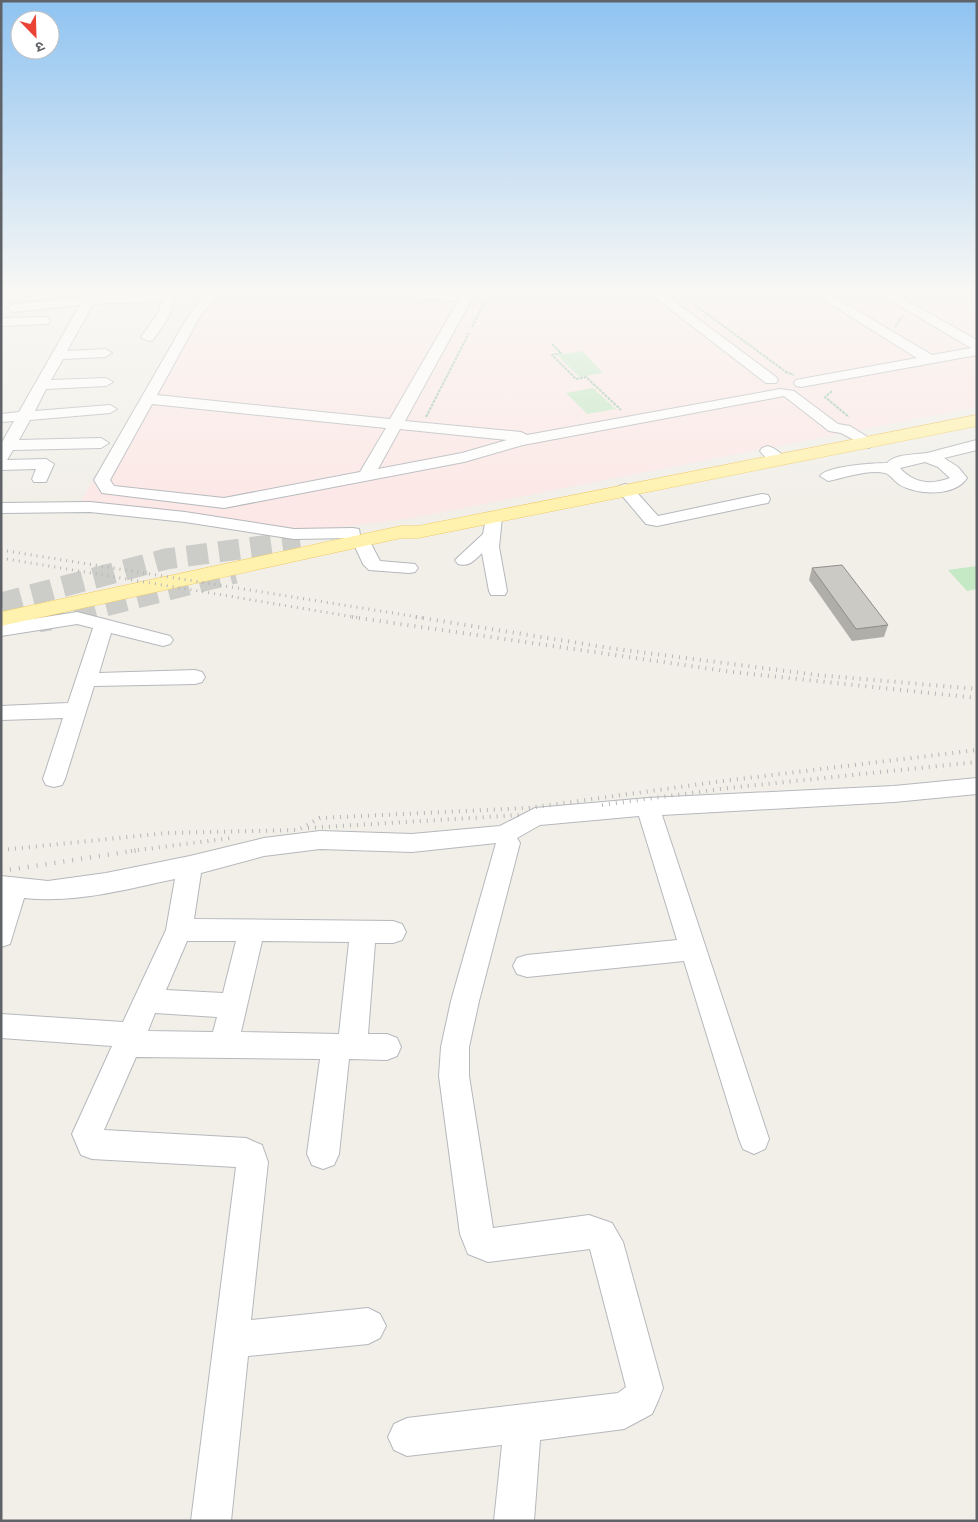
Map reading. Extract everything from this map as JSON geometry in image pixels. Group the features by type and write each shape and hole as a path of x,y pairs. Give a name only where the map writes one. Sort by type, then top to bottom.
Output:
{"main road":[{"path":"409,530 492,526 626,490 861,434 977,410"},
{"path":"861,434 977,420"},
{"path":"2,625 409,530 773,455"},
{"path":"300,540 360,541"}],"street":[{"path":"5,451 57,360"},
{"path":"170,360 102,480 108,490 224,503 464,457 534,438 790,384 929,360"},
{"path":"366,476 431,360"},
{"path":"403,440 449,360"},
{"path":"755,360 790,384 956,360"},
{"path":"759,360 790,384 834,428 861,434 907,459"},
{"path":"42,385 106,382"},
{"path":"149,399 396,424 418,417 534,438"},
{"path":"1,418 110,409"},
{"path":"5,451 101,443"},
{"path":"932,458 937,454 977,446"},
{"path":"385,472 394,456"},
{"path":"828,476 870,468 891,468 908,482 919,488 935,488 957,481 959,478 932,458 907,459 897,462 891,468"},
{"path":"1,465 46,464 40,479"},
{"path":"626,490 652,520 657,521 762,499"},
{"path":"1,508 90,506 185,517 294,534 360,541 375,566 409,568"},
{"path":"464,560 492,526"},
{"path":"492,526 490,548 498,591"},
{"path":"2,625 77,618 163,640"},
{"path":"54,779 104,625"},
{"path":"86,680 195,677"},
{"path":"1,713 76,710"},
{"path":"1,936 8,886 48,890 106,882 190,866 264,847 320,840 412,843 491,834 503,835 535,817 648,807 884,795 977,786"},
{"path":"648,807 754,1139"},
{"path":"407,1436 624,1411 639,1401 644,1388 606,1242 600,1235 589,1232 488,1245 480,1242 476,1234 454,1076 454,1060 465,1001 508,843 503,835"},
{"path":"190,866 179,930 87,1134 92,1144 246,1153 251,1156 211,1521"},
{"path":"179,930 393,932"},
{"path":"224,1045 252,930"},
{"path":"323,1154 344,1046 363,932"},
{"path":"527,966 694,949"},
{"path":"148,1000 234,1006"},
{"path":"1,1026 130,1040 224,1045 387,1047"},
{"path":"231,1340 368,1326"},
{"path":"514,1521 523,1424"}],"path":[{"path":"418,417 453,360"},
{"path":"557,360 576,379 586,377 623,412 614,414"},
{"path":"770,360 786,372 790,384"},
{"path":"829,402 861,434"}],"shaded area":[{"path":"164,360 977,360 977,407 407,519 306,531 77,508"}],"green space":[{"path":"562,360 591,360 603,373 579,377"},
{"path":"593,388 616,409 587,414 566,393"},
{"path":"977,566 977,589 967,591 948,570"}],"building":[{"path":"842,565 888,625 856,629 812,568"}],"tunnel":[{"path":"1,603 166,559 300,541"},
{"path":"43,618 85,611 235,573"},
{"path":"38,619 50,617"}],"railway":[{"path":"1,550 424,618"},
{"path":"1,558 360,618"},
{"path":"352,617 732,672 977,698"},
{"path":"416,617 616,649 817,675 977,689"},
{"path":"1,850 167,833 298,830 320,818 528,808 723,781 977,750"},
{"path":"602,805 728,788 977,762"},
{"path":"308,828 520,815"},
{"path":"131,851 231,838"},
{"path":"1,871 139,850"}]}
